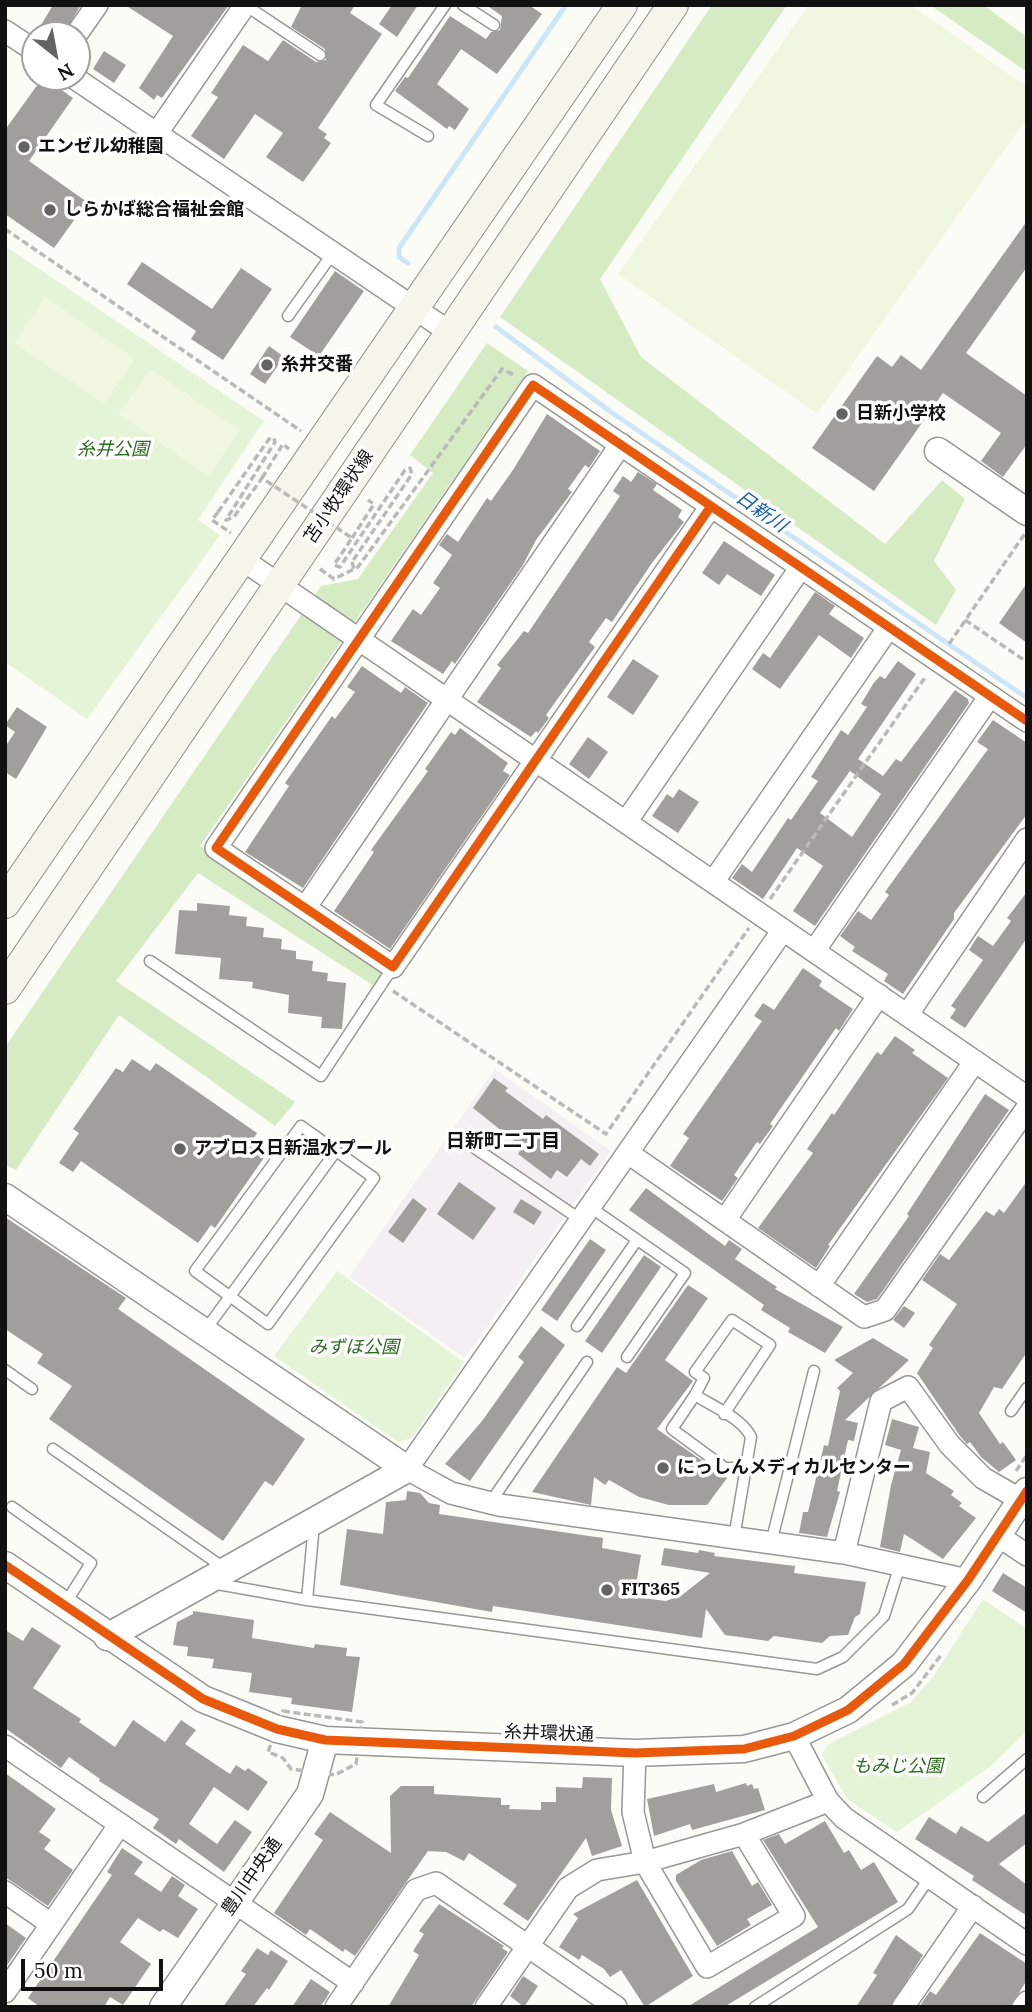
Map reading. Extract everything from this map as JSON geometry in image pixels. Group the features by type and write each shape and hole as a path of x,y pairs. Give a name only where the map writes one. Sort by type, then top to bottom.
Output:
{"main road":[{"path":"5,903 622,5"},
{"name":"苫小牧環状線","path":"5,989 673,5"}],"street":[{"path":"86,21 97,5"},
{"path":"157,133 245,5"},
{"path":"5,31 21,42"},
{"path":"91,89 451,333"},
{"path":"711,506 388,975 304,908 216,848 533,385 621,444 889,627 941,654 990,696 1027,721"},
{"path":"304,908 621,444"},
{"path":"938,451 1027,512"},
{"path":"243,560 1027,1097"},
{"path":"626,822 801,567"},
{"path":"713,882 889,627"},
{"path":"814,951 990,696"},
{"path":"907,1015 1027,839"},
{"path":"107,1637 407,1469 783,930"},
{"path":"725,1220 879,995"},
{"path":"819,1286 975,1061"},
{"path":"628,1153 864,1317 885,1310 1027,1108"},
{"path":"5,1198 407,1469 451,1493 490,1503 844,1553 968,1580"},
{"path":"844,1553 881,1401 908,1387 950,1445 983,1478 1024,1495"},
{"name":"糸井環状通","path":"5,1565 107,1637 203,1699 277,1729 325,1740 635,1753 744,1749 793,1735 848,1710 904,1664 968,1580 1024,1495"},
{"path":"998,1535 1027,1555"},
{"path":"793,1735 828,1801 844,1818 1027,1944"},
{"name":"豊川中央通","path":"163,2007 310,1794 325,1740"},
{"path":"5,1746 353,1983"},
{"path":"635,1753 633,1812 645,1862 707,1966 794,1916 744,1834"},
{"path":"486,2007 568,1888 597,1870 645,1862 744,1834 828,1801"},
{"path":"5,1992 120,1824"},
{"path":"336,2007 416,1890 436,1883 616,2007"},
{"path":"5,1892 51,1924"},
{"path":"903,2007 973,1906"},
{"path":"1023,2007 1027,2002"}],"lane":[{"path":"245,5 320,55"},
{"path":"428,136 376,105 445,5"},
{"path":"463,5 494,26"},
{"path":"288,316 333,253"},
{"path":"150,961 321,1076 388,975"},
{"path":"301,1126 374,1178 268,1324 230,1297 195,1271 301,1126"},
{"path":"463,1140 586,1214 637,1240 685,1273 627,1357"},
{"path":"204,1332 336,1151"},
{"path":"577,1326 637,1240"},
{"path":"724,1414 770,1345 732,1320 695,1372 705,1378 672,1429 725,1468 746,1468"},
{"path":"490,1503 587,1362"},
{"path":"5,1370 32,1389"},
{"path":"771,1543 814,1370"},
{"path":"1011,1410 1027,1388"},
{"path":"695,1395 746,1428 751,1437 734,1538"},
{"path":"53,1449 216,1576 307,1600 817,1670 843,1657 884,1616 900,1565"},
{"path":"12,1507 90,1563 64,1606"},
{"path":"307,1600 314,1521"},
{"path":"984,1797 1027,1759"},
{"path":"755,2007 908,1909 930,1877"}],"path":[{"path":"5,229 301,430"},
{"path":"320,569 334,579 354,569 502,369 533,385"},
{"path":"231,533 212,520 269,439 274,438 275,442 226,520 234,517 283,444 289,449"},
{"path":"354,569 352,562 412,474 410,468 340,567 336,568 334,565 374,504 368,500"},
{"path":"262,478 352,538"},
{"path":"388,975 606,1134 1027,530"},
{"path":"965,620 1027,662"},
{"path":"362,1722 376,1723"}],"shaded area":[{"path":"495,1069 611,1151 465,1358 349,1277"}],"green space":[{"path":"712,5 787,5 600,279 641,357 885,544 942,480 965,499 934,561 956,590 936,625 500,317"},
{"path":"809,5 911,5 1027,87 1027,118 817,414 618,274"},
{"path":"930,5 983,5 1027,37 1027,72"},
{"name":"糸井公園","path":"5,246 264,421 198,520 220,535 87,719 5,662"},
{"path":"45,297 135,359 104,404 14,343"},
{"path":"487,343 528,371 200,846 385,966 374,986 198,873 116,981 295,1102 275,1126 119,1015 16,1170 5,1165 5,1047 321,586 358,579 433,473 410,455"},
{"path":"150,369 240,430 209,476 118,414"},
{"name":"みずほ公園","path":"337,1271 464,1362 412,1438 398,1442 274,1356"},
{"name":"もみじ公園","path":"983,1599 1027,1629 1027,1731 991,1766 897,1832 847,1799 822,1755 827,1745 911,1702 932,1678"}],"building":[{"path":"53,5 81,5 71,21 43,21"},
{"path":"125,5 229,5 162,98 157,95 154,100 139,88 173,36"},
{"path":"302,5 355,5 350,13 382,34 318,128 327,134 324,138 331,143 303,182 266,157 283,133 255,114 224,159 191,136 218,97 211,93 243,45 268,61 283,40 316,62 326,60 325,49 291,27"},
{"path":"392,5 418,5 397,37 379,24"},
{"path":"486,5 529,5 542,14 497,74 461,49 437,84 469,109 455,130 449,126 447,129 395,91 405,77 408,78 450,16 486,39 491,32 500,30 502,16"},
{"path":"104,51 126,65 114,83 93,69"},
{"path":"33,91 63,91 73,98 29,161 87,202 54,248 5,214 5,130"},
{"path":"1027,221 1027,267 966,353 1027,396 1027,444 1003,477 981,461 1001,433 943,393 874,491 812,448 877,356 892,367 901,355 921,370"},
{"path":"142,262 212,309 241,268 272,289 223,360 191,339 196,331 127,284"},
{"path":"335,271 364,291 319,356 290,337"},
{"name":"糸井交番","path":"269,346 284,357 265,384 250,374"},
{"path":"547,414 600,451 589,468 585,465 568,489 572,492 536,540 523,565 455,664 452,661 443,674 391,641 413,609 421,615 440,588 433,583 452,555 439,545 447,534 458,542 487,498 491,501 513,470"},
{"path":"638,472 657,484 653,490 682,510 678,517 684,522 612,622 606,618 589,642 595,647 546,715 549,718 538,733 536,731 531,737 477,702 501,668 497,665 524,631 528,633 620,496 613,491 623,476 631,482"},
{"path":"724,541 775,575 761,596 727,574 719,585 702,573"},
{"path":"1027,583 1027,643 999,623"},
{"path":"815,592 835,606 829,614 864,638 851,658 819,635 780,689 752,669 763,653 770,658"},
{"path":"633,659 659,676 633,715 607,697"},
{"path":"898,661 916,674 858,759 883,776 896,759 901,762 955,690 968,699 969,703 815,926 793,911 823,866 797,848 763,899 732,878 742,864 752,872 788,818 791,820 818,781 811,777 841,730 848,735 867,707 861,704 873,684 880,676 885,679","holes":["850,771 881,794 852,837 820,813"]},
{"path":"362,666 401,693 405,687 428,703 303,888 245,852 289,786 285,783 332,716 335,719 355,692 347,687"},
{"path":"17,707 47,727 16,779 5,772 5,747 15,732 5,725"},
{"path":"993,720 1027,743 1027,814 954,913 954,919 903,994 884,981 888,974 852,951 855,947 840,936 858,911 871,920 889,895 885,892 988,749 977,742"},
{"path":"460,728 508,763 503,771 510,775 390,949 334,911 374,852 371,850 428,771 425,769 451,732 455,735"},
{"path":"588,737 608,752 589,779 569,764"},
{"path":"679,789 699,802 678,833 652,816 667,794 673,798"},
{"path":"1027,892 1027,938 965,1028 950,1018 956,1009 951,1006 983,960 969,950 978,936 993,946 1011,921 1007,918"},
{"path":"197,903 230,906 229,915 247,917 246,926 264,928 263,937 282,939 281,949 296,951 296,959 313,961 312,971 328,973 327,981 346,983 342,1029 321,1028 322,1017 288,1013 289,995 252,988 253,982 219,979 221,958 175,954 179,910 197,911"},
{"path":"803,968 822,981 819,986 853,1009 839,1031 836,1028 770,1124 773,1126 760,1144 757,1142 734,1175 738,1178 722,1201 670,1166 689,1138 683,1134 762,1021 754,1016 763,1003 774,1010"},
{"path":"895,1036 915,1050 912,1053 948,1078 828,1245 830,1246 816,1268 758,1228 813,1153 807,1149 832,1113 834,1115 877,1052 881,1055"},
{"name":"アブロス日新温水プール","path":"132,1059 150,1071 156,1063 257,1133 252,1141 268,1152 215,1228 211,1225 198,1243 81,1161 73,1172 59,1163 79,1133 73,1129 116,1068 123,1072"},
{"path":"494,1078 508,1088 505,1091 543,1119 546,1115 599,1154 590,1166 581,1159 567,1177 557,1170 551,1179 518,1154 522,1147 473,1108"},
{"path":"985,1094 1009,1110 877,1299 867,1302 854,1294 909,1216 907,1214"},
{"path":"1027,1181 1027,1352 1002,1389 994,1387 979,1413 1000,1444 1003,1442 1016,1460 999,1472 981,1457 970,1442 967,1444 960,1436 917,1373 933,1348 929,1345 957,1304 922,1280 940,1254 949,1260 986,1211 994,1216 999,1209 1004,1213"},
{"path":"459,1182 496,1208 473,1240 437,1214"},
{"path":"646,1188 725,1246 729,1240 742,1249 735,1259 777,1287 775,1289 843,1327 825,1353 788,1332 790,1328 761,1310 764,1305 629,1210"},
{"path":"413,1198 427,1209 403,1243 388,1232"},
{"path":"521,1199 542,1212 534,1225 513,1212"},
{"path":"5,1217 126,1298 118,1309 305,1439 273,1486 265,1481 223,1541 49,1419 72,1386 37,1363 43,1354 5,1329"},
{"path":"590,1239 606,1250 557,1321 541,1310"},
{"path":"644,1255 661,1267 602,1353 585,1341"},
{"path":"688,1285 708,1298 665,1360 693,1381 657,1429 727,1478 707,1505 669,1505 639,1497 609,1480 605,1485 594,1477 591,1505 532,1492 617,1367 626,1373"},
{"path":"904,1306 915,1313 904,1328 893,1320"},
{"path":"541,1326 565,1345 470,1481 445,1464 482,1421 524,1362 518,1357"},
{"path":"873,1338 909,1360 845,1420 858,1423 854,1441 848,1440 837,1491 840,1492 827,1537 799,1533 803,1512 808,1512 824,1445 828,1446 840,1391 837,1388 853,1373 834,1360"},
{"path":"892,1419 919,1427 913,1448 930,1452 926,1473 954,1491 951,1495 962,1503 959,1506 976,1518 943,1559 904,1534 900,1552 880,1547 891,1485 901,1450 885,1445"},
{"path":"407,1491 420,1493 429,1503 440,1505 439,1514 603,1538 602,1548 641,1555 634,1597 666,1601 682,1595 710,1573 661,1565 664,1548 698,1553 699,1550 715,1553 714,1556 795,1566 794,1573 866,1582 860,1614 855,1617 848,1635 830,1636 822,1643 774,1636 768,1641 725,1635 706,1609 702,1638 493,1606 492,1612 340,1585 347,1529 383,1534 386,1502 406,1500"},
{"path":"1003,1573 1027,1588 1027,1613 992,1591"},
{"path":"193,1611 254,1620 252,1638 314,1648 315,1644 347,1648 346,1656 360,1657 352,1712 291,1704 292,1698 249,1692 252,1673 212,1668 214,1659 187,1656 188,1647 173,1645 177,1622 193,1614"},
{"path":"32,1627 61,1646 33,1688 81,1719 79,1722 115,1747 133,1720 165,1742 181,1720 196,1730 185,1744 230,1774 236,1765 245,1771 248,1768 268,1782 248,1811 214,1787 189,1824 217,1844 235,1820 252,1832 224,1872 179,1839 176,1844 153,1828 159,1819 99,1781 100,1779 69,1757 61,1768 5,1728 5,1630 23,1641"},
{"path":"5,1773 56,1809 39,1832 51,1840 44,1849 73,1870 48,1906 5,1877"},
{"path":"583,1777 612,1778 611,1810 622,1846 592,1856 586,1838 528,1921 503,1904 517,1885 469,1853 464,1861 446,1852 428,1851 355,1956 345,1949 343,1952 310,1929 306,1935 274,1913 323,1840 314,1834 330,1812 391,1853 390,1796 401,1786 434,1786 434,1794 501,1798 501,1805 510,1805 509,1809 541,1810 541,1802 556,1802 556,1787 582,1788"},
{"path":"746,1783 747,1786 752,1784 754,1789 758,1788 765,1810 692,1830 690,1824 654,1836 647,1799 714,1784 716,1792"},
{"path":"1027,1812 1027,1843 999,1864 1027,1885 1027,1916 972,1880 974,1876 915,1839 929,1817 956,1834 961,1826 988,1842"},
{"path":"825,1821 844,1853 849,1850 861,1870 874,1862 898,1902 724,2007 687,2007 818,1927 763,1840 779,1834 785,1844"},
{"path":"122,1848 143,1862 134,1874 161,1892 172,1876 185,1885 178,1896 198,1909 178,1938 163,1929 160,1932 138,1918 120,1942 151,1964 123,2005 110,1997 104,2007 40,2007 28,1998 112,1875 107,1872"},
{"path":"732,1851 752,1886 758,1882 772,1905 747,1919 751,1925 717,1946 676,1881 676,1875 701,1860"},
{"path":"637,1880 693,1976 645,2007 621,1970 610,1977 604,1969 582,1955 579,1960 559,1947 578,1918 573,1914"},
{"path":"439,1904 504,1946 502,1948 508,1952 471,2007 388,2007 419,1955 413,1951 424,1934 419,1931"},
{"path":"5,1923 26,1938 5,1968"},
{"path":"980,1933 1027,1964 1027,1980 1010,2007 919,2007 930,1991 936,1995"},
{"path":"896,1935 923,1955 890,2007 856,2007 877,1975 873,1973"},
{"path":"257,1948 268,1955 271,1950 288,1961 269,1990 267,1988 253,2007 223,2007 246,1974 241,1971"},
{"path":"523,1976 538,1986 524,2007 510,1996"},
{"path":"311,1979 330,1992 325,2000 320,2007 292,2007"}],"waterway":[{"name":"日新川","path":"408,263 399,257 399,248 566,5"},
{"name":"日新川","path":"496,327 611,412 1027,698"}],"cycle path":[{"path":"711,506 393,967 216,848 533,385 657,469 1027,721"},
{"path":"5,1565 203,1699 277,1729 325,1740 635,1753 744,1749 794,1736 848,1710 904,1664 968,1580 1027,1491"}],"place":[{"name":"エンゼル幼稚園","path":"24,147"},
{"name":"しらかば総合福祉会館","path":"50,210"},
{"name":"糸井交番","path":"267,365"},
{"name":"日新小学校","path":"842,414"},
{"name":"アブロス日新温水プール","path":"180,1149"},
{"name":"にっしんメディカルセンター","path":"663,1468"},
{"name":"FIT365","path":"607,1590"}],"district":[{"name":"日新町二丁目","path":"503,1142"}]}
